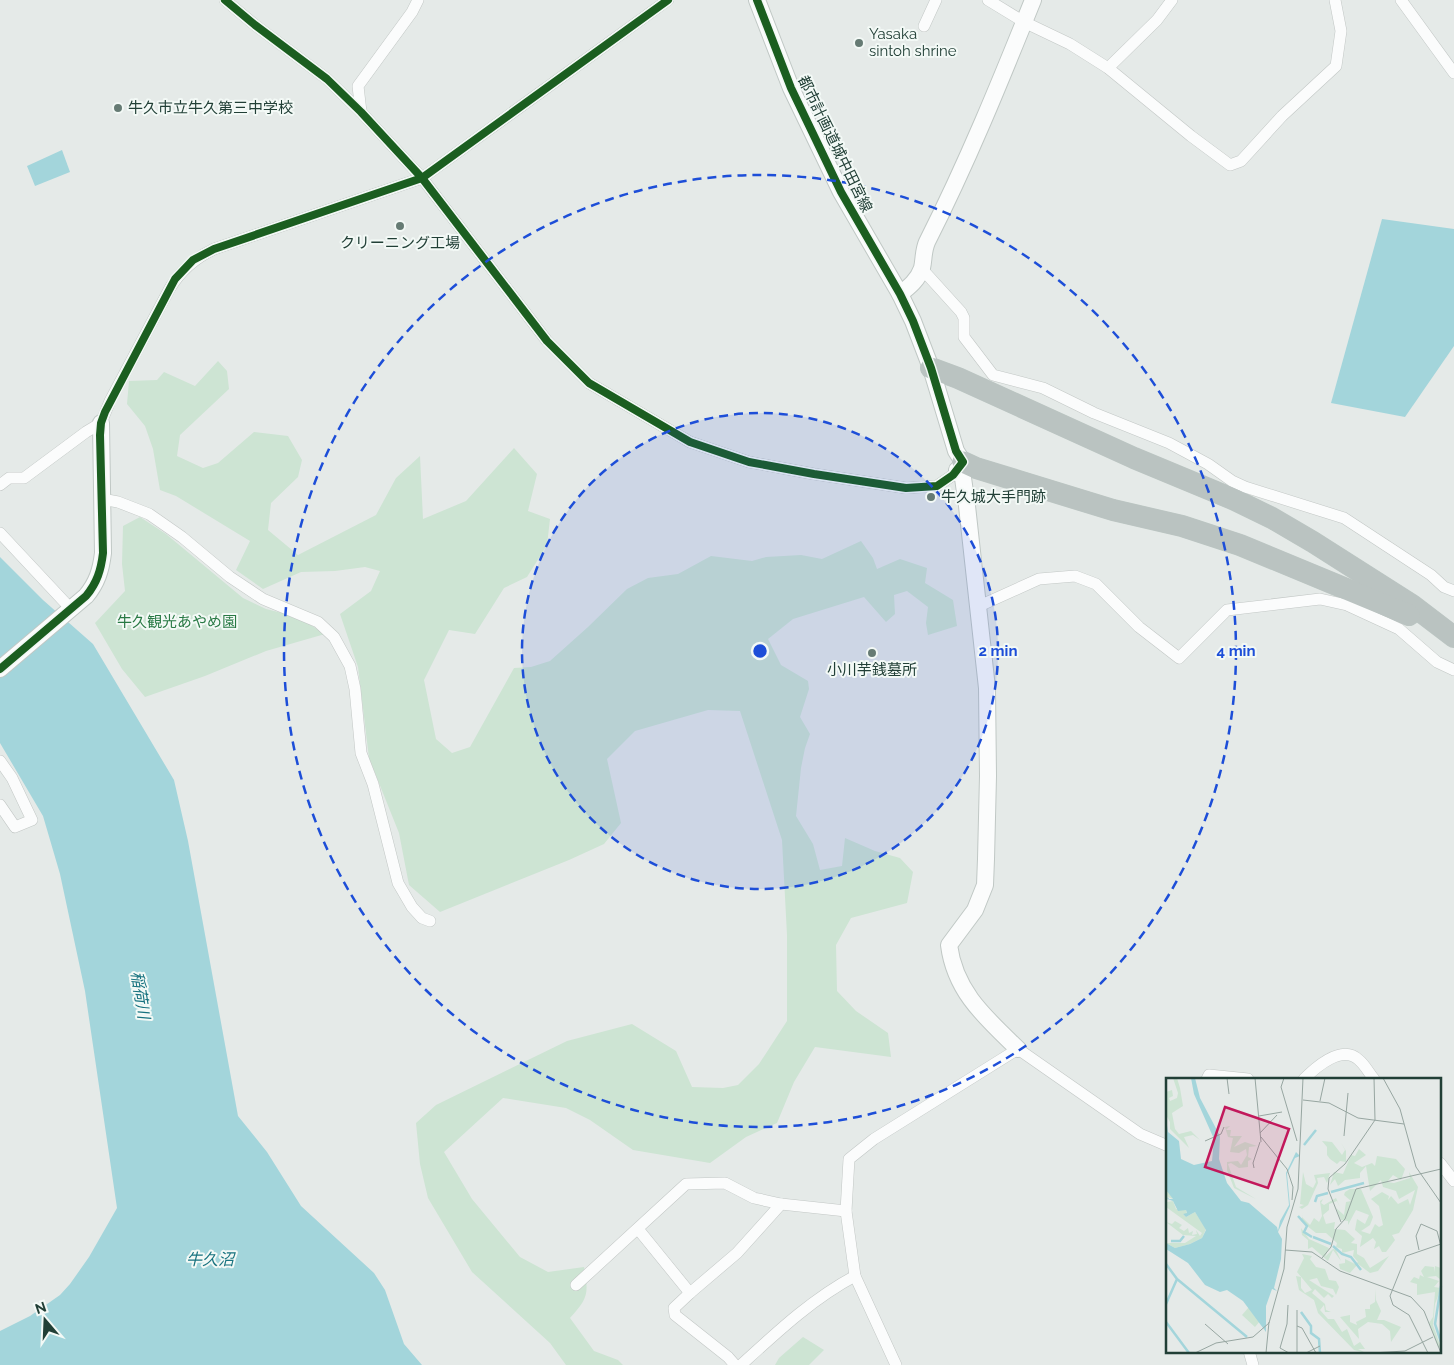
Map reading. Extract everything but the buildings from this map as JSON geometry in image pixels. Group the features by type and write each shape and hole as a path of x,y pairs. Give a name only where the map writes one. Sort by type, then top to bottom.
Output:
{"highway":[{"path":"932,368 1235,500 1272,518 1412,605 1450,634"},
{"path":"960,466 976,468 1113,510 1182,526 1240,545 1450,634"}],"street":[{"path":"226,0 255,25 327,80 362,112 422,178 547,341 589,383 690,442 749,462 906,488 937,486 953,475 960,466"},
{"path":"362,112 358,86 412,12 418,0"},
{"name":"都市計画道城中田宮線","path":"758,0 790,88 841,192 900,294 913,321 932,368 963,478 987,688 988,776 985,885 976,910 949,945 951,962 963,989 982,1014 1018,1049"},
{"path":"924,26 936,0"},
{"path":"988,0 1024,22 1070,44 1108,68 1191,136 1230,165 1241,161 1282,116 1336,66 1341,31 1335,0"},
{"path":"900,294 915,282 922,269 926,246 952,193 1033,0"},
{"path":"1108,68 1157,20 1172,0"},
{"path":"1401,0 1454,73"},
{"path":"0,669 70,610 92,588 102,565 101,423 110,401 175,279 194,260 214,249 422,178 660,2"},
{"path":"922,269 960,312 964,318 964,337 993,375 1043,388 1094,413 1169,443 1208,464 1232,482 1344,518 1431,576 1444,587 1454,591"},
{"path":"0,485 9,478 24,478 101,423"},
{"path":"102,499 118,502 149,514 182,537 230,577 263,599 318,622 334,637 350,666 356,690 361,753 373,784 398,883 412,907 422,918 430,921"},
{"path":"0,533 70,610"},
{"path":"977,606 1039,579 1075,576 1096,584 1139,627 1179,658 1227,610 1320,598 1347,605 1399,629 1437,662 1454,670"},
{"path":"0,761 12,778 32,820 16,827 0,805"},
{"path":"896,1365 855,1276 846,1211 849,1159 874,1139 1018,1049 1140,1134 1166,1145"},
{"path":"1305,1078 1316,1067 1330,1059 1345,1054 1358,1058 1373,1078"},
{"path":"1207,1078 1209,1074 1240,1078"},
{"path":"1442,1165 1454,1180"},
{"path":"576,1286 686,1184 725,1183 754,1198 781,1204 846,1211"},
{"path":"735,1365 728,1357 675,1315 674,1308 690,1292 737,1253 781,1204"},
{"path":"638,1229 690,1292"},
{"path":"741,1365 802,1310 855,1276"},
{"path":"1249,1352 1253,1365"}],"green space":[{"path":"218,361 227,371 229,389 180,435 177,456 203,468 218,463 254,432 288,436 302,460 298,477 271,503 268,530 298,555 376,515 396,478 420,456 423,519 466,501 514,448 537,474 528,511 550,519 547,545 527,577 504,588 475,634 449,630 424,680 436,739 452,753 470,747 514,668 531,667 550,661 627,589 648,578 678,574 711,556 752,561 766,557 801,555 822,559 861,541 873,558 877,569 900,559 927,568 925,583 953,600 957,626 928,635 926,623 928,607 907,591 894,595 895,614 886,622 864,597 793,619 768,639 781,665 808,681 809,689 800,717 810,734 801,768 796,816 813,844 820,870 842,866 845,838 875,851 900,858 913,872 907,903 851,918 836,945 837,991 856,1011 888,1033 891,1057 815,1047 794,1082 777,1123 746,1137 710,1163 633,1150 590,1120 566,1108 503,1098 444,1152 472,1199 520,1257 548,1272 584,1267 586,1295 570,1318 594,1351 618,1360 623,1365 566,1365 550,1343 472,1272 428,1198 420,1164 416,1123 436,1105 567,1041 632,1024 676,1051 692,1087 723,1088 738,1085 759,1064 787,1021 787,935 782,840 740,711 708,710 635,731 607,759 621,823 604,844 440,912 409,885 399,833 369,758 358,667 340,614 371,591 380,571 365,567 335,571 301,572 263,589 236,570 250,541 176,496 160,490 153,449 145,426 127,404 129,381 157,380 164,372 195,386"},
{"name":"牛久観光あやめ園","path":"140,517 166,534 243,598 266,609 298,617 325,634 266,651 205,676 145,697 122,669 95,623 125,591 122,564 123,526"},
{"path":"803,1337 824,1350 809,1365 775,1365 779,1358"}],"water":[{"path":"62,150 70,172 35,186 27,166"},
{"path":"1382,219 1454,229 1454,346 1405,417 1331,403"},
{"name":"牛久沼","path":"0,557 43,600 93,644 174,780 188,841 238,1116 267,1152 301,1206 374,1273 385,1290 404,1344 422,1365 0,1365 0,1331 30,1316 60,1295 89,1257 117,1208 85,991 60,874 43,816 0,743"}],"cycle path":[{"path":"225,0 327,79 361,112 422,178 547,341 589,383 690,442 749,462 906,488 937,486 953,475 963,462 956,451 931,368 913,321 900,294 841,192 791,88 757,0"},
{"path":"0,669 86,596 96,581 103,553 101,423 175,279 193,260 214,249 422,178 668,0"}],"place":[{"name":"Yasaka sintoh shrine","path":"859,43"},
{"name":"牛久市立牛久第三中学校","path":"118,108"},
{"name":"クリーニング工場","path":"400,226"},
{"name":"牛久城大手門跡","path":"931,497"},
{"name":"小川芋銭墓所","path":"872,653"}],"water label":[{"name":"稲荷川","path":"141,995"}]}
